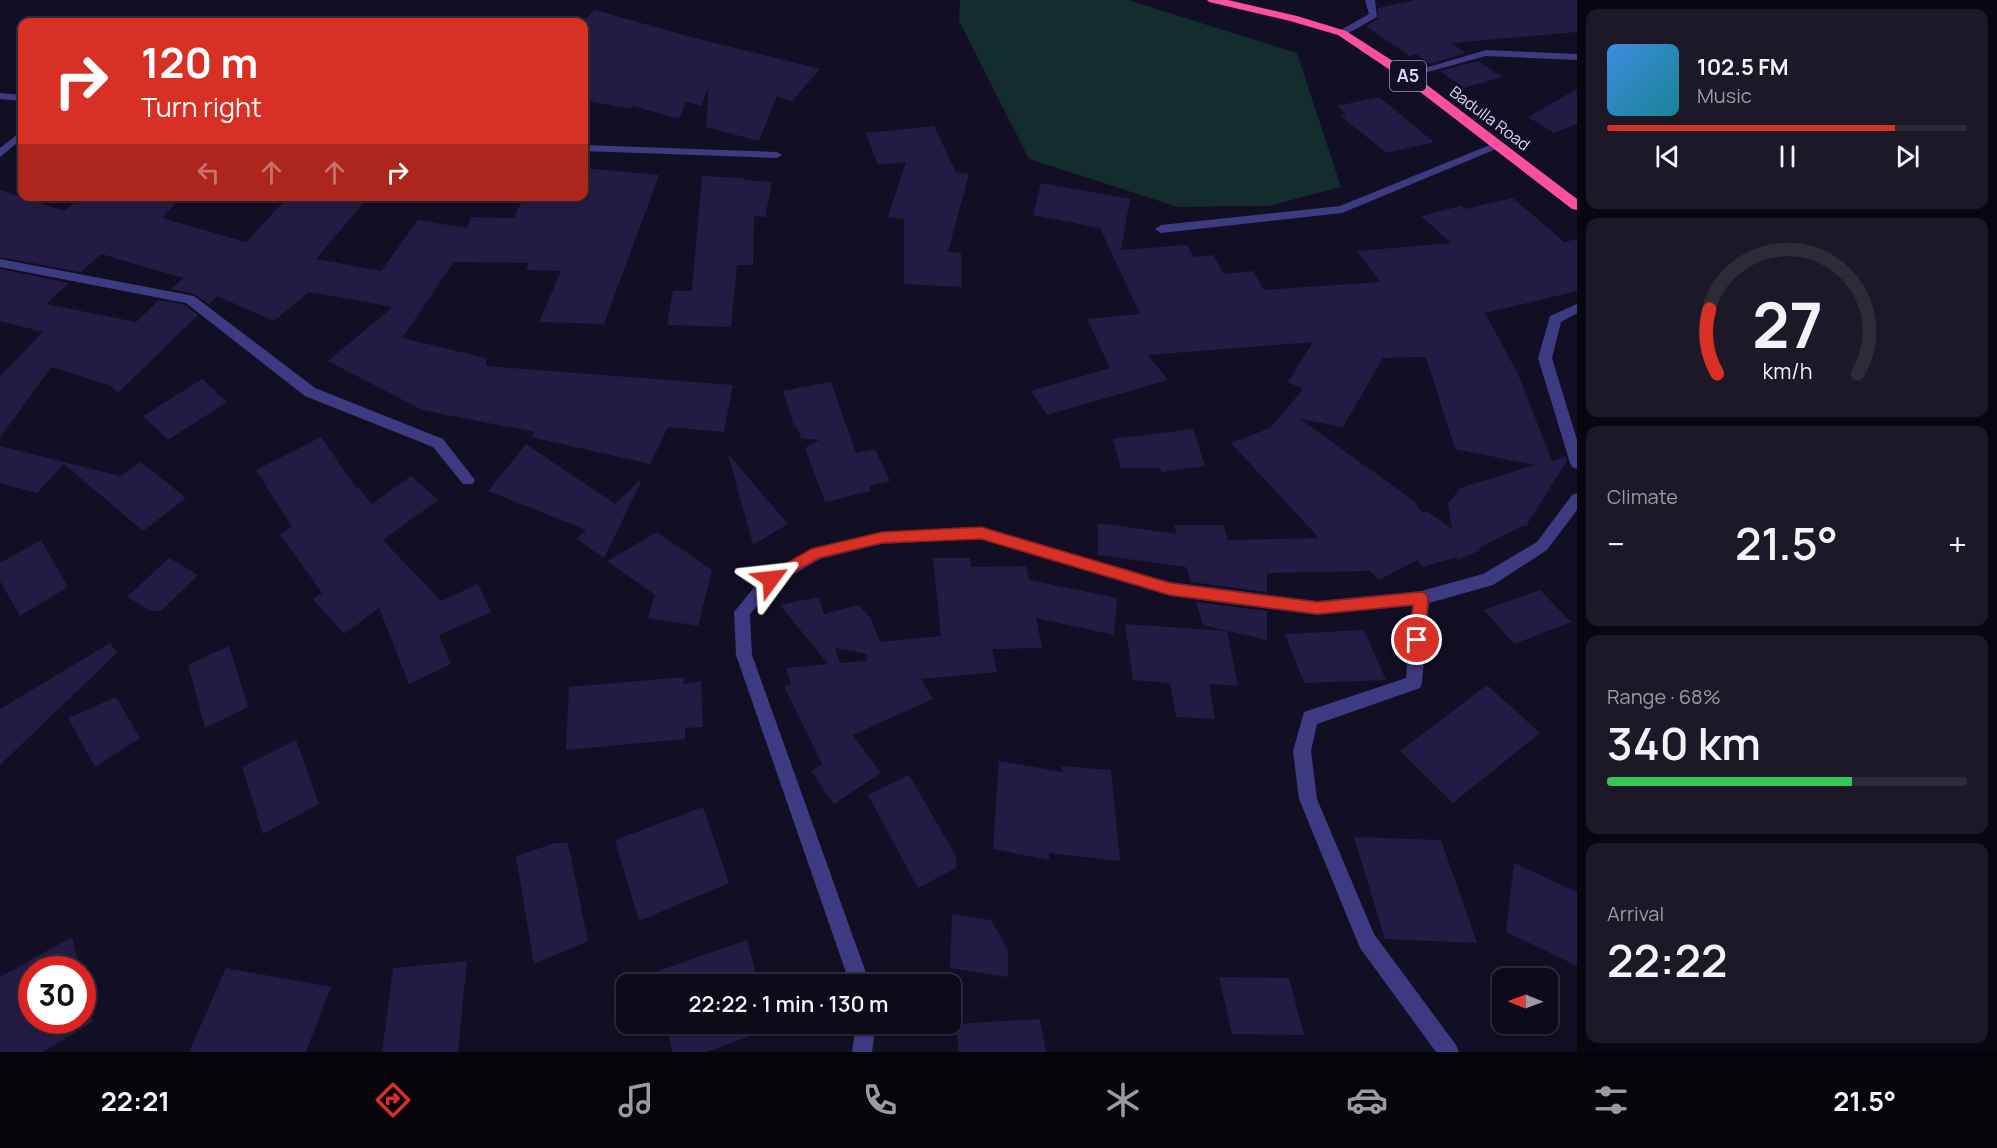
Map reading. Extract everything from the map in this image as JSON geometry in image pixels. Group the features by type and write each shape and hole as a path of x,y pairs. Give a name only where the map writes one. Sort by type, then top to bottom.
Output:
{"highway":[{"name":"Badulla Road","path":"1213,0 1293,18 1342,33 1406,75 1577,206"}],"street":[{"path":"1342,33 1374,15 1370,0"},
{"path":"1406,75 1486,53 1577,57"},
{"path":"0,96 18,98"},
{"path":"0,154 18,138"},
{"path":"1161,229 1342,209 1497,145"},
{"path":"588,148 777,155"},
{"path":"0,263 190,299 310,392 438,443 468,480"},
{"path":"1577,308 1555,319 1545,358 1577,463"},
{"path":"856,974 744,655 742,612 771,579 816,553 882,538 981,533 1170,589 1317,608 1421,598 1487,580 1542,546 1577,499"},
{"path":"1421,598 1414,683 1310,718 1302,751 1308,799 1367,941 1449,1052"},
{"path":"862,1052 864,1034"}],"green space":[{"path":"960,0 1128,0 1297,53 1341,187 1268,206 1178,207 1029,159 959,21"}],"building":[{"path":"1415,0 1577,0 1577,32 1451,43 1466,53 1430,64 1416,54 1409,56 1366,26 1378,19 1378,8"},
{"path":"595,10 687,36 820,69 792,101 777,96 759,141 706,127 709,87 701,106 686,102 679,119 633,106 631,109 588,101 586,18"},
{"path":"1478,61 1502,77 1464,88 1440,71"},
{"path":"1577,89 1577,124 1554,133 1528,117"},
{"path":"1379,97 1434,142 1387,153 1340,116 1346,114 1337,106"},
{"path":"934,126 956,172 969,174 948,252 961,253 962,287 904,284 904,219 888,217 906,162 878,165 866,133"},
{"path":"588,168 659,175 604,324 539,322 561,271 526,270 529,263 454,262 402,338 486,358 486,366 733,385 724,432 668,427 650,464 531,437 535,432 422,410 328,361 393,307 309,292 274,321 217,296 209,304 194,294 171,289 183,278 101,254 81,272 0,257 0,190 18,196 18,201 34,201 64,211 77,201 176,203 162,218 246,242 284,201 365,201 316,259 381,271 418,220 467,228 471,217 514,218 522,201 588,201"},
{"path":"702,176 772,182 765,217 754,216 753,265 737,265 731,327 667,325 673,291 692,291"},
{"path":"1041,183 1130,199 1121,250 1187,245 1194,257 1213,255 1224,274 1253,271 1264,290 1380,282 1357,251 1451,243 1421,216 1461,206 1465,209 1513,198 1564,242 1577,239 1577,291 1485,313 1518,374 1552,461 1566,456 1567,461 1526,526 1457,560 1457,557 1423,567 1417,560 1379,580 1370,571 1267,573 1267,592 1191,582 1186,567 1098,555 1098,523 1177,534 1174,525 1223,525 1228,540 1319,538 1231,443 1270,428 1303,389 1288,382 1313,342 1148,355 1168,380 1047,415 1031,391 1110,368 1087,319 1140,314 1100,228 1033,215","holes":["1426,357 1455,449 1535,465 1460,488 1448,504 1452,529 1427,511 1422,513 1414,501 1300,419 1343,427 1383,358"]},
{"path":"0,269 69,283 46,304 136,322 159,300 185,305 198,315 118,393 109,385 51,367 0,438 0,376 43,332 0,321"},
{"path":"202,379 227,402 168,440 143,416"},
{"path":"831,382 856,453 875,449 890,481 869,486 871,491 825,502 805,448 819,440 801,438 796,425 794,426 783,391"},
{"path":"1193,429 1205,466 1162,472 1160,468 1121,468 1113,439"},
{"path":"321,437 357,489 358,487 372,504 411,476 438,500 383,540 441,601 478,584 491,612 439,635 451,664 409,684 379,608 344,634 313,599 322,593 280,534 292,527 256,470"},
{"path":"526,444 615,504 639,481 641,482 604,558 577,539 586,530 488,491"},
{"path":"0,446 120,476 141,462 186,498 143,531 64,464 37,493 0,483"},
{"path":"728,454 788,524 753,545"},
{"path":"657,532 712,570 698,626 648,618 655,595 607,561"},
{"path":"41,540 68,587 20,616 0,581 0,563"},
{"path":"169,558 198,575 161,611 151,611 127,597"},
{"path":"933,558 970,558 971,567 1026,566 1029,580 1117,598 1114,635 1036,618 1042,648 992,649 997,672 921,679 933,699 853,735 881,773 834,804 811,771 822,764 784,686 791,684 786,668 828,664 780,605 819,597 824,614 859,605 871,619 880,642 941,636","holes":["835,648 867,654 867,661 840,663"]},
{"path":"1540,590 1571,622 1514,644 1484,610"},
{"path":"1196,602 1267,611 1267,640 1203,625"},
{"path":"1125,624 1227,631 1238,686 1209,684 1215,719 1176,717 1170,683 1133,680"},
{"path":"1364,630 1386,680 1304,683 1285,634"},
{"path":"110,643 117,653 0,765 0,709"},
{"path":"229,646 248,707 205,728 188,665"},
{"path":"685,677 683,684 701,681 703,727 685,728 685,739 566,750 569,687"},
{"path":"1487,685 1540,733 1453,803 1400,751"},
{"path":"116,697 140,738 95,767 68,718"},
{"path":"296,740 319,804 263,834 242,767"},
{"path":"999,761 1063,772 1062,766 1111,770 1120,861 1049,853 1049,860 993,849"},
{"path":"909,775 956,856 956,868 918,888 868,795"},
{"path":"703,807 729,883 639,921 615,840"},
{"path":"1354,837 1441,840 1477,943 1385,939"},
{"path":"555,843 568,843 588,941 534,964 516,856"},
{"path":"1514,863 1577,892 1577,966 1506,932"},
{"path":"952,914 991,920 1008,950 1008,977 950,968"},
{"path":"72,937 77,956 38,956"},
{"path":"747,940 756,974 655,974 655,972"},
{"path":"467,961 458,1052 382,1052 393,968"},
{"path":"18,967 18,1034 73,1034 43,1052 0,1052 0,977"},
{"path":"226,968 331,987 306,1052 189,1052"},
{"path":"1219,977 1289,978 1304,1035 1232,1034"},
{"path":"1040,1019 1046,1052 959,1052 957,1034 961,1034 961,1024"},
{"path":"668,1034 756,1034 706,1052 672,1052"}],"route":[{"path":"771,579 816,553 882,538 981,533 1170,589 1317,608 1421,598 1417,640"}]}
